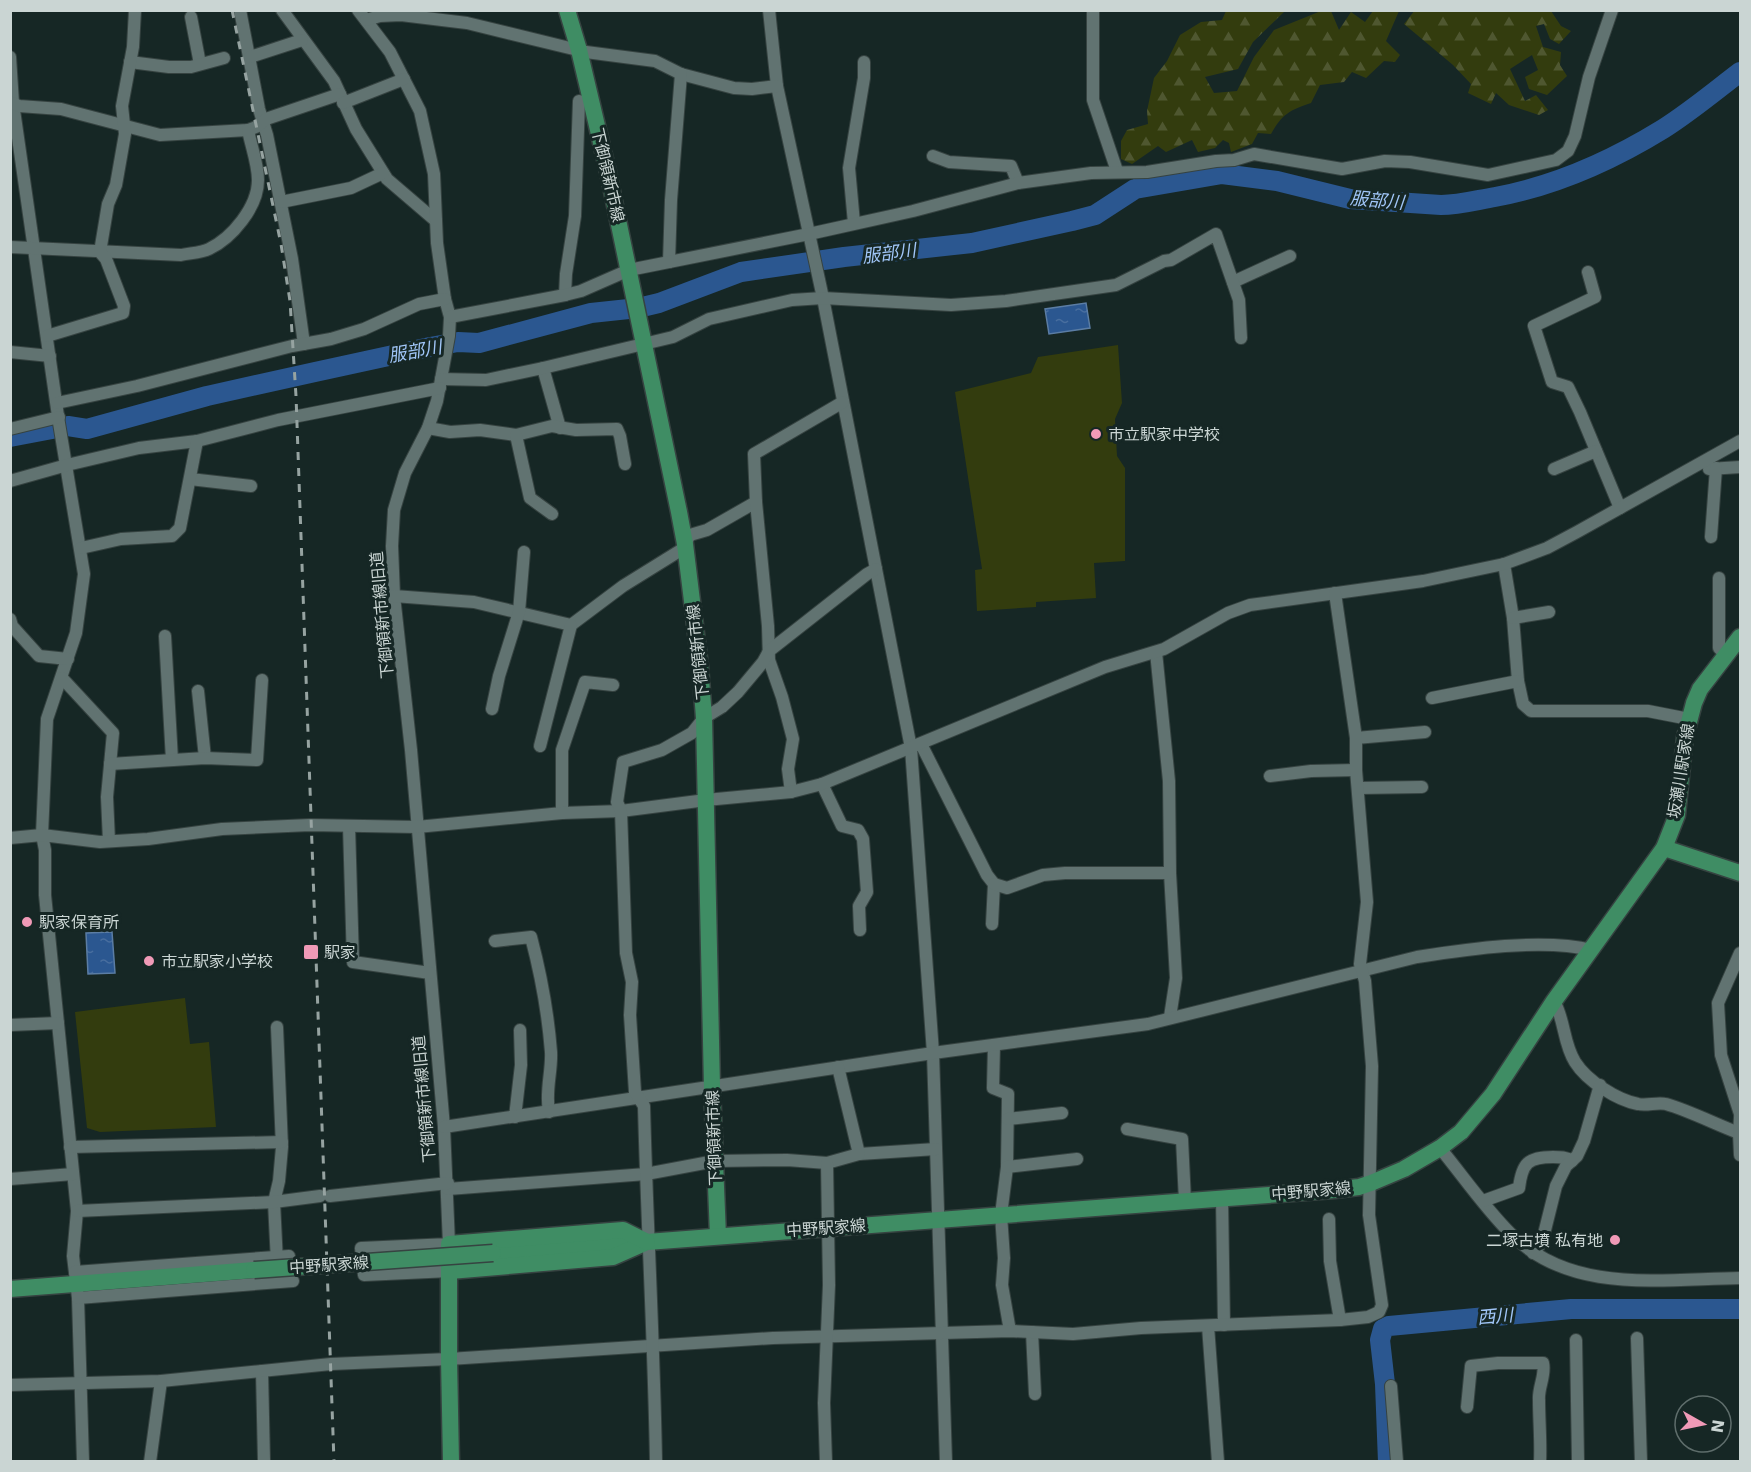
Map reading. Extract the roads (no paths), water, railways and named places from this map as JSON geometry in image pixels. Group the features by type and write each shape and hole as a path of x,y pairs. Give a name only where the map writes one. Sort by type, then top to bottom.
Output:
{"main road":[{"name":"下御領新市線","path":"567,10 599,135 686,544 704,718 712,1087 718,1236"},
{"name":"坂瀬川駅家線","path":"1664,848 1677,815 1684,737 1689,718 1700,689 1740,637"},
{"path":"1664,848 1740,873"},
{"name":"中野駅家線","path":"718,1236 1334,1190 1371,1183 1440,1148 1461,1132 1493,1094 1554,1001 1664,848"},
{"path":"451,1461 449,1244 623,1230 647,1242"},
{"path":"450,1271 613,1257 647,1242 718,1236"},
{"name":"中野駅家線","path":"10,1289 647,1242"}],"street":[{"path":"100,252 108,204 116,185 125,134 122,106 133,47 135,10"},
{"path":"240,10 292,259 304,344"},
{"path":"282,10 334,81 356,129 387,179 436,221"},
{"path":"769,10 777,86 823,298 876,569 916,746 933,1053 946,1461"},
{"path":"1093,10 1093,100 1117,171"},
{"path":"450,317 564,295 580,291 629,270 913,211 1018,183 1117,171 1147,172 1234,160 1254,154 1342,169 1385,161 1410,162 1488,175 1557,160 1568,151 1575,136 1589,77 1612,10"},
{"path":"362,15 401,15 467,23 579,50 656,61 681,74 734,88 752,89 777,86"},
{"name":"下御領新市線旧道","path":"362,15 390,52 420,111 434,174 436,221 445,299 450,317 449,336 437,401 428,428 405,473 394,510 392,546 394,596 411,750 444,1127 449,1244"},
{"path":"191,17 200,64"},
{"path":"250,57 302,40"},
{"path":"10,57 12,103 84,574 76,633 47,719 42,835 45,850 45,895 77,1211 73,1256 77,1285 83,1461"},
{"path":"130,62 169,68 191,67 224,58"},
{"path":"854,223 849,168 864,78 864,62"},
{"path":"669,262 671,200 681,74"},
{"path":"12,103 19,106 62,109 160,135 248,130 266,119 404,79"},
{"path":"564,295 575,216 579,101"},
{"path":"10,246 181,255 207,250 223,240 241,223 252,204 258,181 248,130"},
{"path":"578,138 599,135"},
{"path":"933,156 950,162 1011,166 1018,183"},
{"path":"281,202 351,188 383,173"},
{"path":"10,481 139,448 197,441 278,420 440,384 486,380 543,368 643,337 673,337 709,319 792,300 823,298 951,305 1006,302 1116,285 1164,261 1171,260 1216,234 1239,300 1241,338"},
{"path":"47,336 123,313 124,306 110,268 100,252"},
{"path":"1233,282 1290,256"},
{"path":"1588,272 1595,297 1533,327 1552,382 1568,387 1620,508"},
{"path":"57,403 331,339 364,329 419,304 445,299"},
{"path":"10,352 50,356"},
{"path":"543,368 560,428"},
{"path":"791,792 788,769 793,739 769,660 754,454 843,402"},
{"path":"10,429 59,417"},
{"path":"428,428 450,432 480,430 516,435 552,426 576,430 617,429 625,464"},
{"path":"516,435 530,498 552,514"},
{"path":"81,548 121,538 172,536 180,528 197,441"},
{"path":"10,838 42,835 109,841 148,839 222,829 310,825 417,827 562,813 621,811 791,792 822,784 1105,667 1156,652 1228,613 1250,605 1423,580 1504,564 1546,548 1740,441"},
{"path":"1554,469 1596,451"},
{"path":"1701,462 1706,469 1740,467"},
{"path":"1712,537 1716,468"},
{"path":"190,479 251,486"},
{"path":"540,746 571,625 623,586 681,550 690,535 707,530 756,502"},
{"path":"492,709 499,676 519,612 524,552"},
{"path":"1504,564 1514,618 1518,681 1522,704 1531,711 1648,711 1689,718"},
{"path":"656,1461 654,1345 647,1242 644,1106 636,1092 630,1016 632,982 626,953 621,811 617,802 623,762 662,750 692,733 704,718 722,707 738,692 763,662 769,651 876,569"},
{"path":"1719,578 1719,648 1726,655"},
{"path":"10,1385 161,1381 331,1364 826,1336 1010,1331 1073,1334 1141,1328 1340,1320 1368,1317 1379,1312 1382,1305 1370,1215 1372,1066 1365,981 1360,964 1367,902 1356,770 1356,738 1335,593"},
{"path":"394,596 474,602 571,625"},
{"path":"1514,618 1549,612"},
{"path":"10,619 12,626 39,657 68,659"},
{"path":"165,636 172,760"},
{"path":"1156,652 1169,781 1170,873 1176,978 1170,1017"},
{"path":"62,678 113,733 106,797 109,841"},
{"path":"110,764 204,758 256,760 262,680"},
{"path":"1432,698 1518,681"},
{"path":"562,813 562,750 585,682 612,685"},
{"path":"198,691 204,758"},
{"path":"1356,738 1425,732"},
{"path":"916,746 994,884 1007,888 1043,875 1065,873 1170,873"},
{"path":"1270,776 1311,771 1356,770"},
{"path":"822,784 842,826 858,830 863,839 867,892 859,906 860,930"},
{"path":"1358,788 1422,787"},
{"path":"349,826 353,962 430,973"},
{"path":"992,924 994,884"},
{"path":"495,941 531,937 544,992 551,1055 546,1097 549,1112"},
{"path":"444,1127 1148,1023 1362,969 1451,951 1539,945 1574,946 1592,950"},
{"path":"1740,953 1718,1003 1721,1055 1740,1116 1740,1155"},
{"path":"1554,1001 1560,1012 1564,1034 1574,1061 1584,1073 1600,1085 1622,1100 1640,1105 1663,1104 1739,1133"},
{"path":"10,1025 58,1023"},
{"path":"278,1027 282,1142 279,1181 274,1202 283,1256 278,1282"},
{"path":"515,1117 521,1065 520,1030"},
{"path":"994,1045 993,1088 1008,1094 1007,1167 1001,1215 1004,1258 1002,1285 1010,1331"},
{"path":"838,1068 860,1154"},
{"path":"1533,1253 1542,1242 1556,1186 1566,1166 1577,1156 1584,1142 1600,1085"},
{"path":"1008,1119 1062,1113"},
{"path":"1127,1129 1182,1139 1185,1201"},
{"path":"70,1147 282,1142"},
{"path":"1440,1148 1482,1202 1511,1234 1533,1253 1571,1272 1618,1280 1740,1278"},
{"path":"77,1211 274,1202 448,1186 646,1174 715,1161 787,1160 827,1163 860,1154 936,1149"},
{"path":"1482,1202 1519,1188 1521,1172 1530,1160 1538,1157 1557,1157 1572,1161"},
{"path":"1007,1167 1077,1159"},
{"path":"826,1461 824,1403 829,1286 827,1163"},
{"path":"10,1179 73,1174"},
{"path":"1222,1198 1224,1325"},
{"path":"1329,1219 1330,1261 1340,1320"},
{"path":"449,1244 361,1248 364,1275 450,1271"},
{"path":"77,1285 283,1256"},
{"path":"77,1285 293,1281"},
{"path":"1208,1326 1218,1461"},
{"path":"1032,1332 1035,1394"},
{"path":"1637,1338 1641,1461"},
{"path":"1576,1340 1578,1461"},
{"path":"1467,1407 1470,1366 1498,1363 1543,1363 1538,1397 1540,1461"},
{"path":"262,1371 264,1461"},
{"path":"150,1461 161,1381"},
{"path":"1391,1386 1397,1461"}],"water":[{"path":"1086,303 1090,328 1049,334 1045,309"},
{"path":"112,932 115,973 88,974 86,933"}],"waterway":[{"name":"服部川","path":"10,437 68,426 87,429 207,396 315,372 458,342 479,343 591,313 638,308 659,303 741,272 844,257 972,243 1095,215 1135,189 1222,174 1277,181 1350,199 1441,205 1495,197 1561,179 1623,152 1693,109 1740,72"},
{"path":"1135,176 1135,189"},
{"name":"西川","path":"1388,1462 1385,1384 1380,1340 1383,1329 1389,1326 1571,1309 1740,1309"}],"railway":[{"path":"232,10 281,244 290,301 296,396 334,1462"}],"place":[{"name":"市立駅家中学校","path":"1096,434"},
{"name":"駅家保育所","path":"27,922"},
{"name":"駅家","path":"311,952"},
{"name":"市立駅家小学校","path":"149,961"},
{"name":"二塚古墳 私有地","path":"1615,1240"}]}
